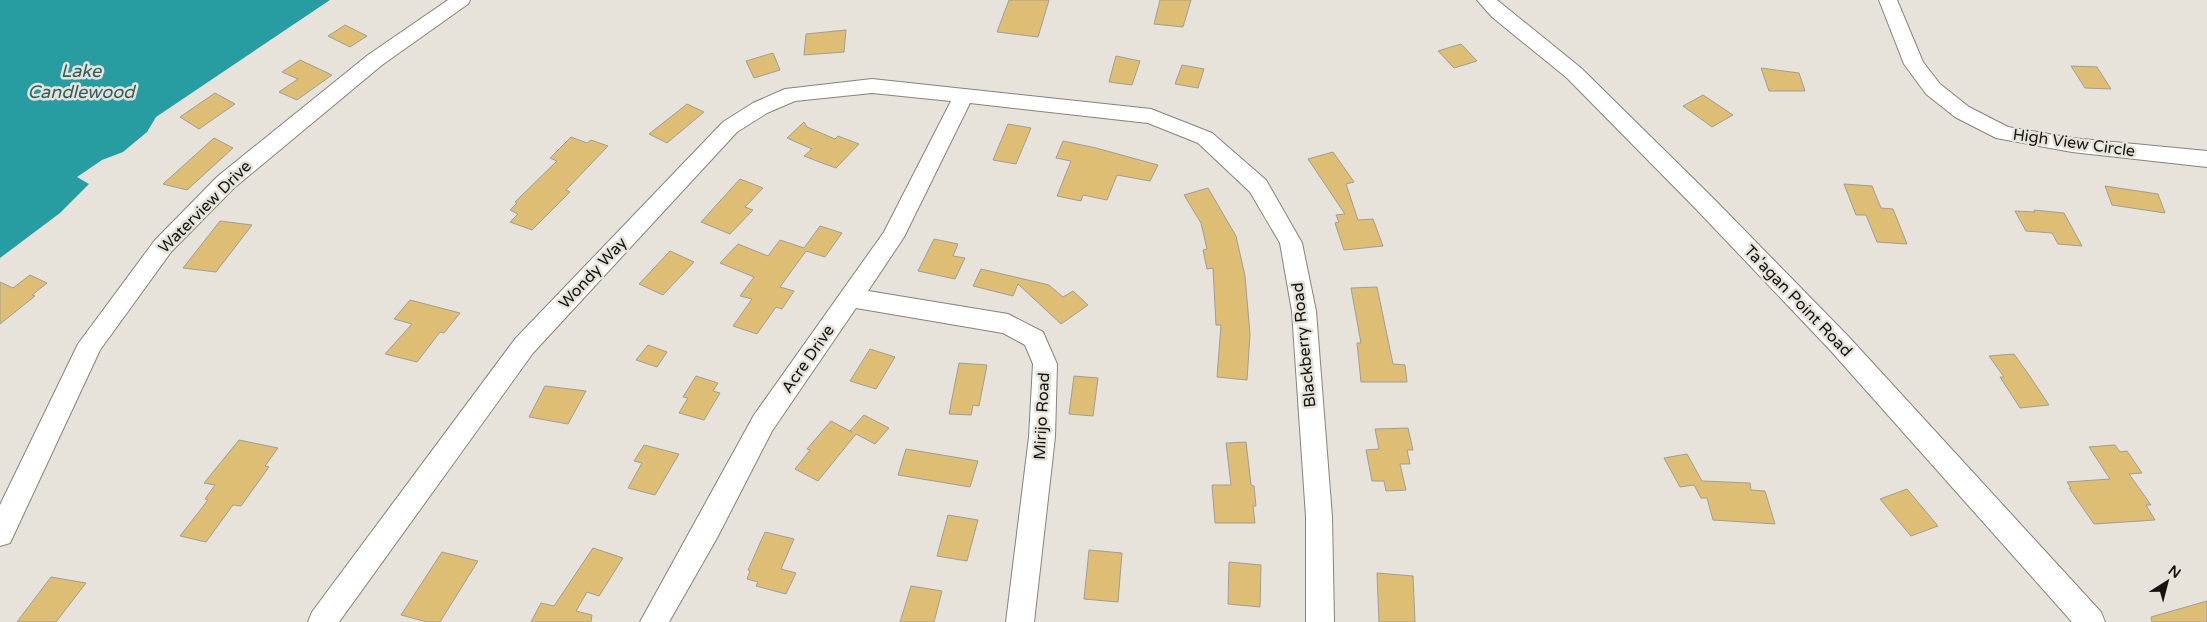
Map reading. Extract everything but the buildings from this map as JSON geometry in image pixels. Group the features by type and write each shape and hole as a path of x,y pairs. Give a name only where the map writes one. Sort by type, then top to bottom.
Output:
{"street":[{"name":"Waterview Drive","path":"0,534 90,344 163,246 226,182 374,60 461,0"},
{"name":"Ta'agan Point Road","path":"1486,0 1499,13 1574,73 1704,203 1846,351 2091,622"},
{"name":"High View Circle","path":"1888,0 1914,64 1933,89 1962,112 2003,132 2072,146 2207,159"},
{"name":"Wondy Way","path":"322,622 524,346 730,127 760,108 792,94 872,86 963,97"},
{"name":"Acre Drive","path":"654,622 707,529 763,423 894,237 963,97"},
{"name":"Blackberry Road","path":"963,97 1150,116 1205,138 1258,186 1291,243 1304,311 1318,516 1320,622"},
{"name":"Mirijo Road","path":"852,298 1008,324 1034,339 1045,364 1042,437 1020,622"}],"water":[{"name":"Lake Candlewood","path":"0,0 330,0 156,117 147,132 123,152 102,160 77,177 89,184 60,213 0,258"}]}
